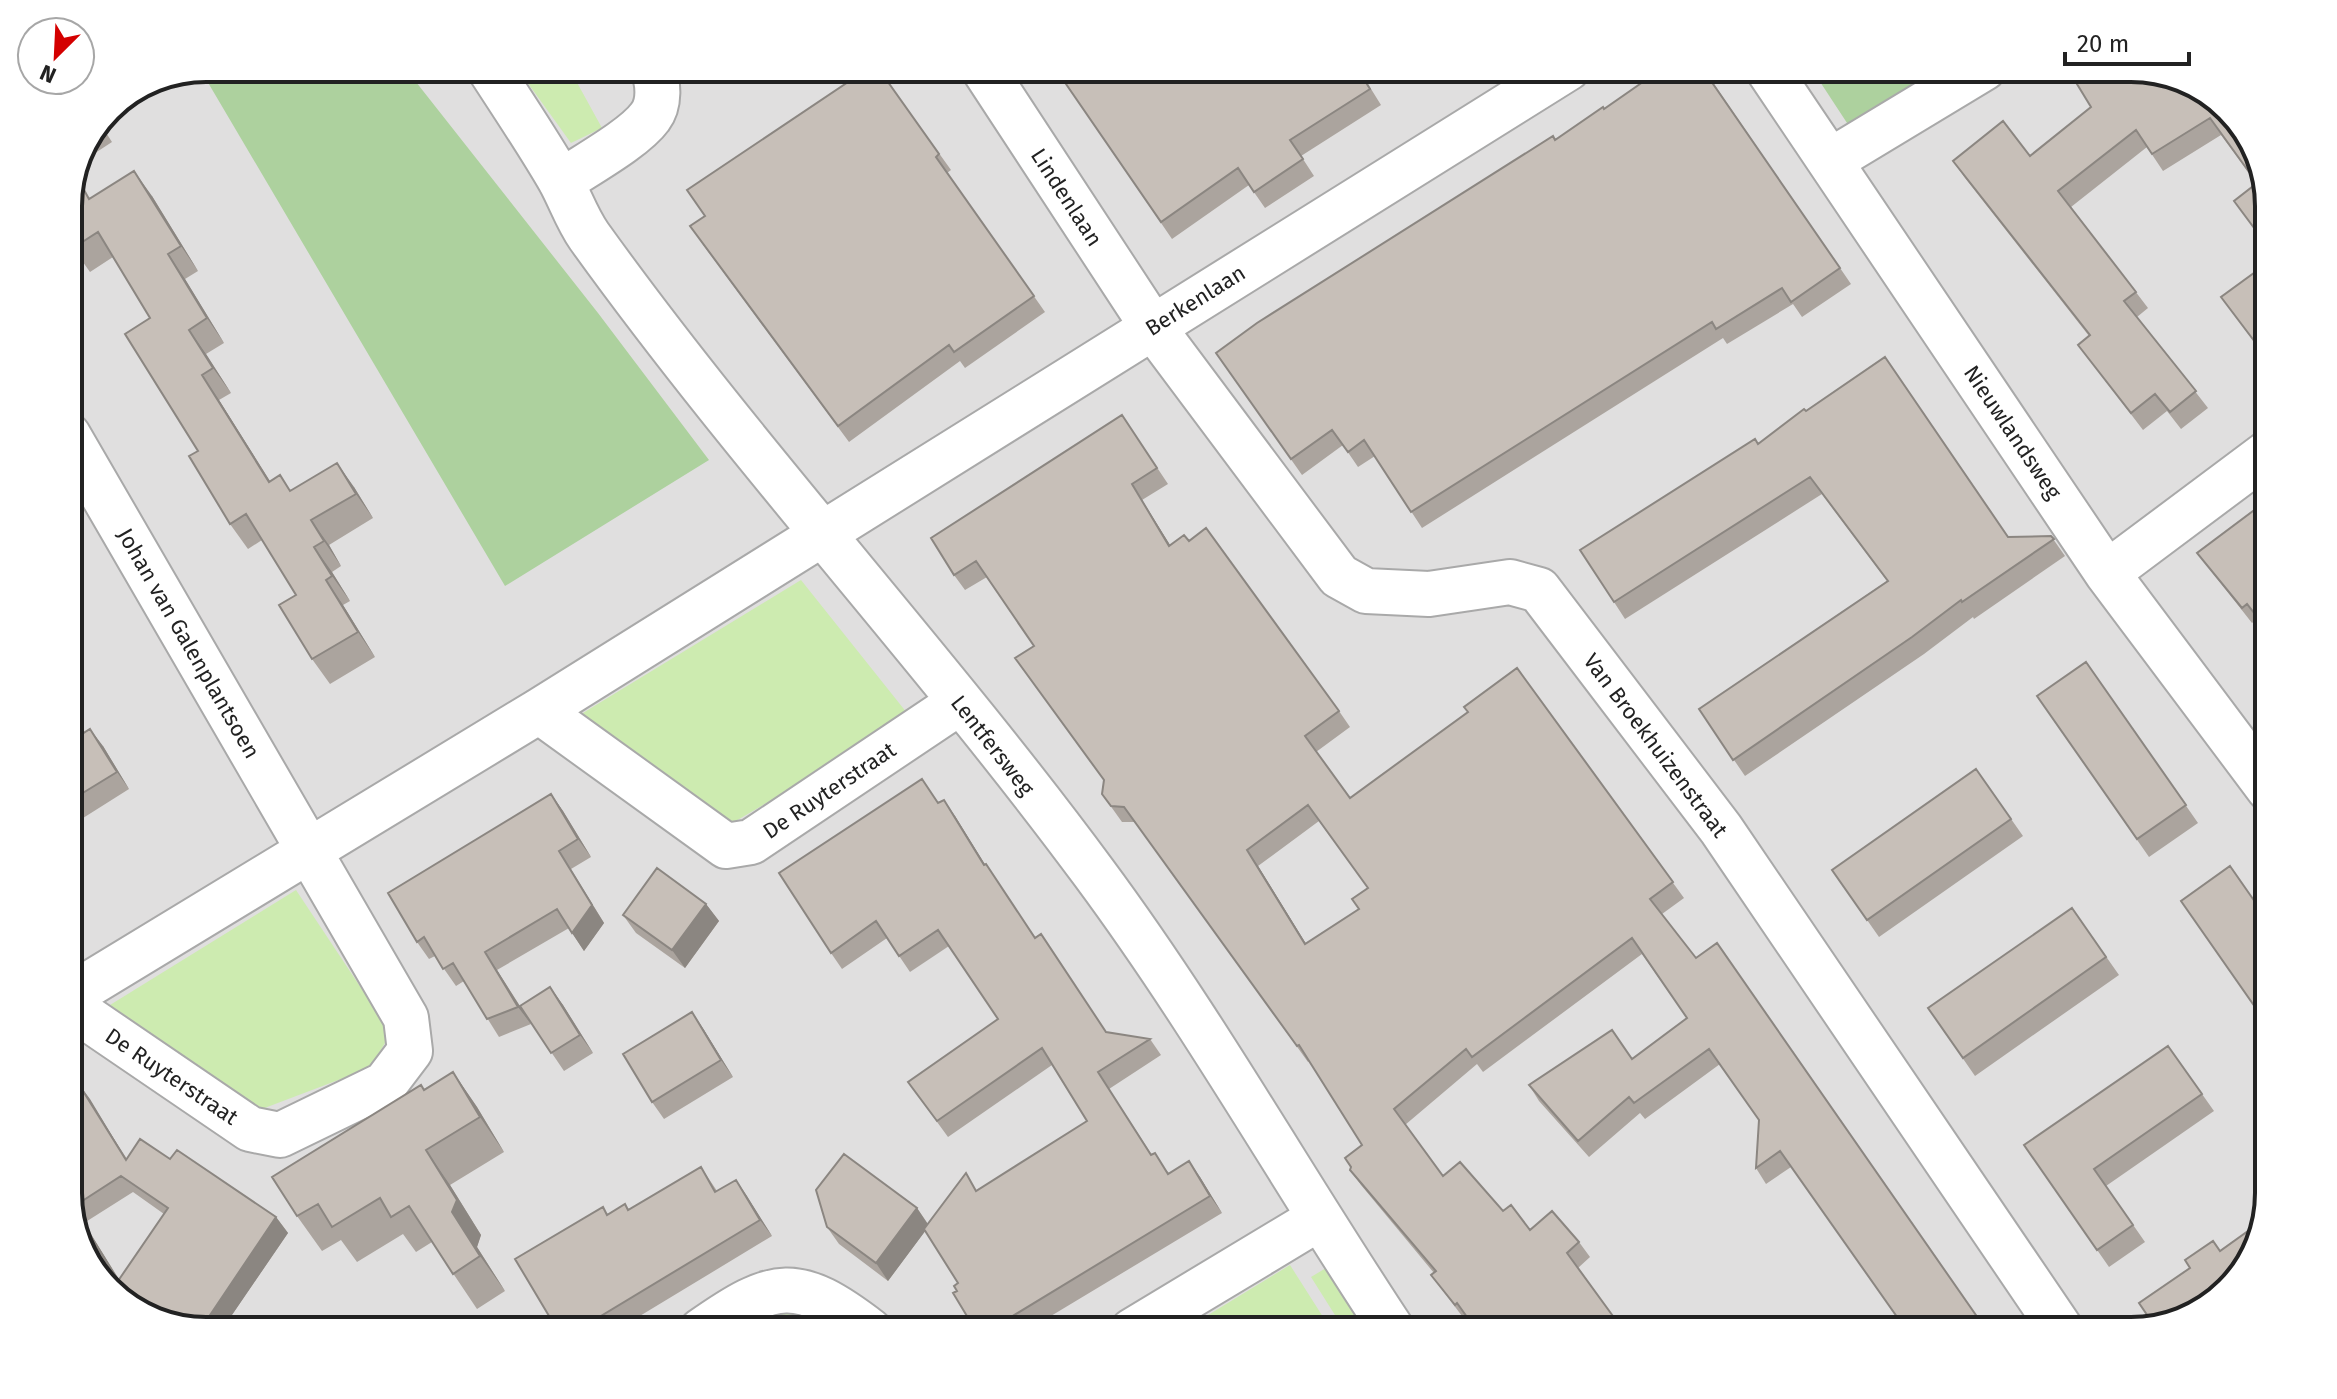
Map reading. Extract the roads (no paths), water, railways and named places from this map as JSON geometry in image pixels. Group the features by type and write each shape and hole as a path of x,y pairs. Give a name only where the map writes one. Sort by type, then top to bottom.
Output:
{"street":[{"name":"Lentfersweg","path":"498,82 561,182 586,231 681,359 1094,872 1198,1021 1318,1219 1384,1317"},
{"path":"561,182 630,135 650,117 658,98 655,82"},
{"name":"Lindenlaan","path":"992,82 1152,326"},
{"name":"Berkenlaan","path":"823,534 1545,82"},
{"name":"Nieuwlandsweg","path":"1776,82 2107,573 2255,770"},
{"path":"1830,161 1961,82"},
{"name":"Van Broekhuizenstraat","path":"1152,326 1339,576 1366,591 1429,594 1510,582 1539,590 1721,829 2052,1317"},
{"name":"Johan van Galenplantsoen","path":"82,459 309,850"},
{"path":"2107,573 2255,462"},
{"path":"82,988 539,711 823,534"},
{"name":"De Ruyterstraat","path":"539,711 726,846 751,842 960,702"},
{"name":"De Ruyterstraat","path":"82,1015 250,1129 280,1135 385,1084 410,1051 406,1018 309,850"},
{"path":"1155,1317 1318,1219"},
{"path":"721,1317 738,1305 785,1288 806,1291 852,1317"}]}
